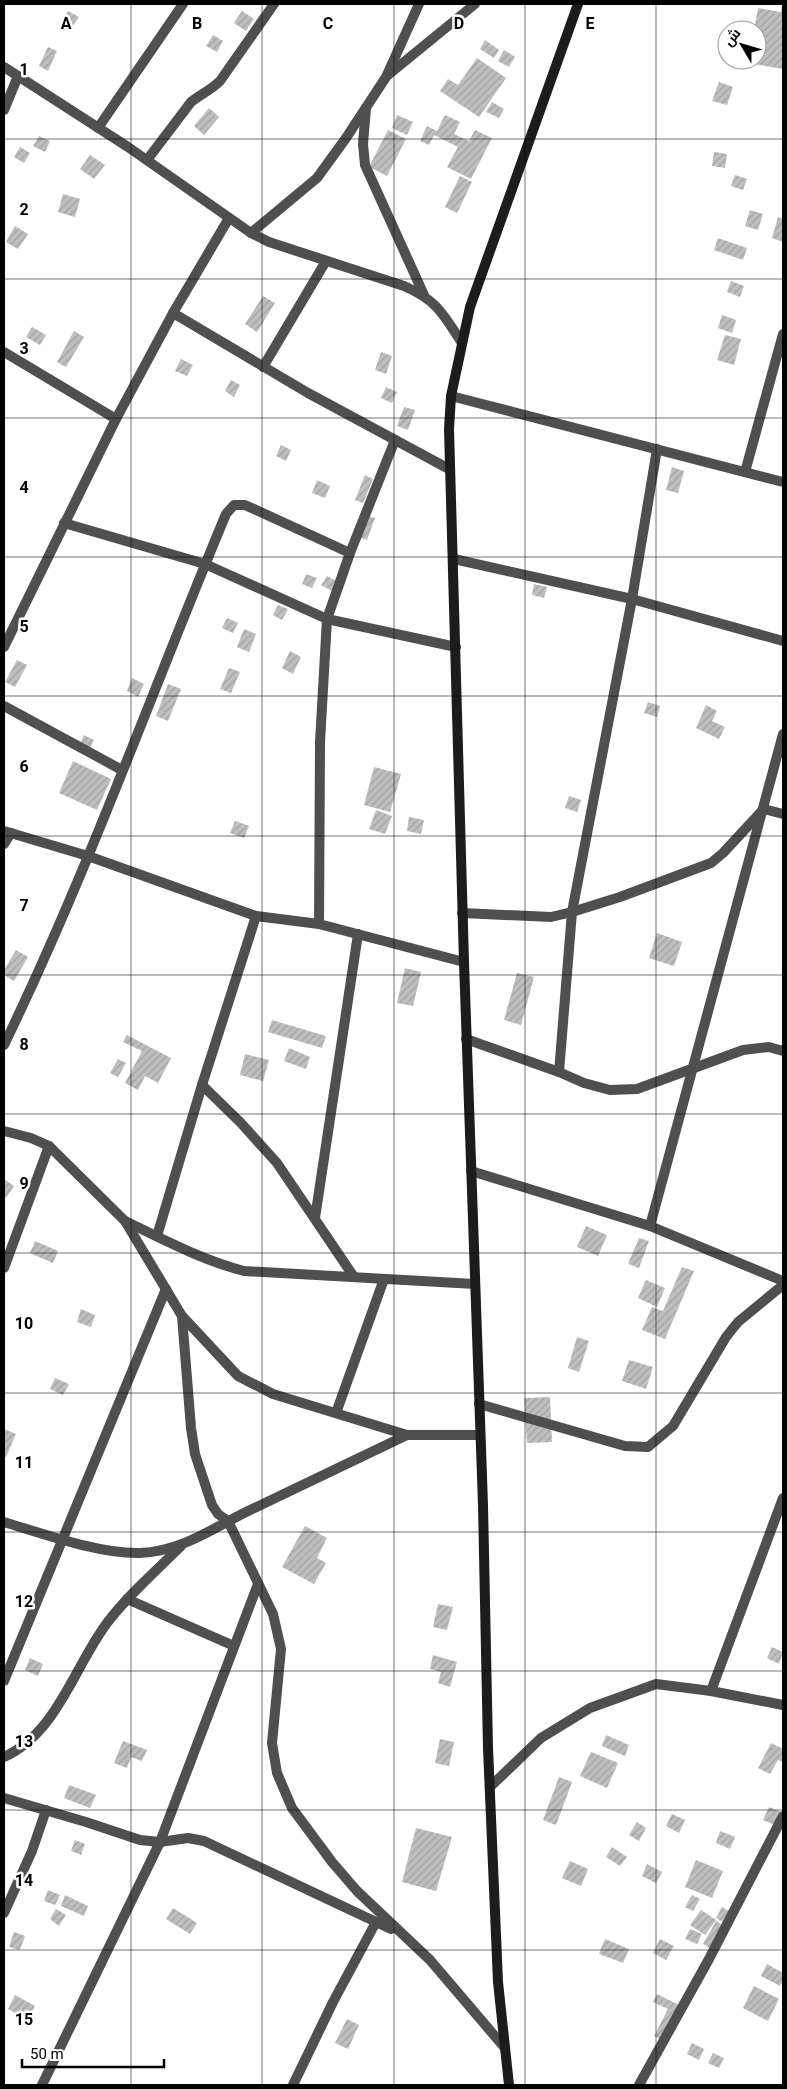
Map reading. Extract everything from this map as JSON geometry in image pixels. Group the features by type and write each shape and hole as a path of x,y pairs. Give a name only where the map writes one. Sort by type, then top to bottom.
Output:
{"street":[{"path":"98,128 183,4"},
{"path":"147,160 192,102 199,95 211,90 220,81 274,4"},
{"path":"251,233 317,178 386,77 419,4"},
{"path":"386,77 475,4"},
{"path":"509,2085 498,1982 490,1787 462,914 454,559 449,469 451,396 470,307 485,260 578,4"},
{"path":"4,67 147,160 251,233 269,242 424,294"},
{"path":"4,110 18,76"},
{"path":"366,104 363,144 365,165 424,294 440,309 462,343"},
{"path":"4,648 116,419 173,313 229,218"},
{"path":"263,367 326,261"},
{"path":"173,313 263,367 449,469"},
{"path":"745,472 783,334"},
{"path":"4,352 116,419"},
{"path":"451,396 783,482"},
{"path":"319,924 320,742 327,619 350,553 395,440"},
{"path":"559,1072 572,912 632,599 657,449"},
{"path":"4,1045 40,971 226,514 234,505 245,505 350,553"},
{"path":"64,523 205,564 327,619 456,647"},
{"path":"454,559 632,599 783,641"},
{"path":"4,706 122,770"},
{"path":"650,1226 783,734"},
{"path":"462,914 551,917 620,897 711,863 723,854 764,809"},
{"path":"764,809 783,814"},
{"path":"4,844 7,832 88,856 256,916 319,924 464,962"},
{"path":"157,1236 202,1085 256,916"},
{"path":"314,1218 358,934"},
{"path":"466,1039 559,1072 584,1083 610,1090 637,1089 743,1050 769,1047 783,1051"},
{"path":"202,1085 242,1122 277,1163 354,1277"},
{"path":"4,1131 30,1138 49,1146 125,1221 182,1316 238,1376 273,1394 407,1435 480,1435"},
{"path":"4,1268 49,1146"},
{"path":"471,1171 650,1226 783,1283 738,1322 726,1337 672,1426 648,1447 625,1446 479,1404"},
{"path":"125,1221 195,1255 244,1271 475,1284"},
{"path":"336,1413 384,1279"},
{"path":"4,1681 166,1290"},
{"path":"182,1316 191,1428 195,1454 212,1505 218,1514 228,1521 273,1614 281,1649 272,1742 277,1773 292,1808 332,1862 357,1891 430,1960 505,2048"},
{"path":"4,1758 32,1739 47,1721 106,1624 127,1599 182,1545 407,1435"},
{"path":"711,1691 783,1498"},
{"path":"4,1522 62,1540 122,1552 135,1553 182,1545"},
{"path":"42,2085 160,1842 258,1584"},
{"path":"127,1599 234,1646"},
{"path":"490,1787 541,1738 590,1708 656,1684 711,1691 783,1705"},
{"path":"4,1798 140,1840 160,1842 188,1838 204,1841 400,1932"},
{"path":"4,1912 32,1851 46,1810"},
{"path":"639,2085 783,1816"},
{"path":"293,2085 333,2002 376,1922"}],"building":[{"path":"782,4 783,69 767,66 767,20 756,20 758,8 781,12"},
{"path":"68,11 79,17 72,27 62,21"},
{"path":"242,11 254,19 246,31 234,23"},
{"path":"213,35 223,41 217,52 206,46"},
{"path":"485,40 499,50 494,58 480,49"},
{"path":"48,47 57,51 48,71 39,66"},
{"path":"504,50 515,57 509,67 498,61"},
{"path":"477,58 506,78 479,117 440,91 448,79 458,85"},
{"path":"719,82 733,87 727,105 712,101"},
{"path":"492,102 504,109 499,118 486,112"},
{"path":"209,108 219,117 204,135 194,126"},
{"path":"397,115 413,122 407,135 392,128"},
{"path":"445,115 460,122 454,134 469,141 475,130 492,138 471,179 447,167 458,147 434,135 429,145 420,141 427,126 437,131"},
{"path":"388,130 406,139 387,176 369,167"},
{"path":"39,136 50,141 45,152 33,146"},
{"path":"20,147 30,153 24,163 14,157"},
{"path":"714,152 727,154 725,168 712,166"},
{"path":"90,155 105,165 94,179 80,169"},
{"path":"735,175 747,179 743,190 731,186"},
{"path":"460,176 472,182 457,213 445,207"},
{"path":"63,194 80,199 75,217 58,212"},
{"path":"750,210 763,214 758,230 745,226"},
{"path":"778,217 783,219 783,242 772,238"},
{"path":"15,226 28,234 18,249 6,242"},
{"path":"718,238 747,248 743,260 714,250"},
{"path":"731,281 744,286 740,297 727,292"},
{"path":"263,296 275,303 257,332 245,324"},
{"path":"722,315 736,320 732,333 718,328"},
{"path":"32,327 46,335 40,345 26,337"},
{"path":"74,331 84,337 66,367 57,362"},
{"path":"725,335 741,339 734,365 717,360"},
{"path":"381,352 392,356 386,374 375,370"},
{"path":"181,359 193,365 187,376 175,371"},
{"path":"231,380 240,385 234,397 225,391"},
{"path":"386,387 397,392 392,403 381,398"},
{"path":"404,407 415,410 408,430 397,426"},
{"path":"281,445 291,450 286,461 276,456"},
{"path":"672,467 684,471 678,493 666,490"},
{"path":"365,475 373,479 363,503 355,500"},
{"path":"317,480 330,486 325,498 312,493"},
{"path":"362,514 375,518 367,540 354,535"},
{"path":"306,574 317,578 312,588 302,584"},
{"path":"327,576 338,582 332,591 321,585"},
{"path":"534,584 547,587 544,598 532,595"},
{"path":"278,605 288,609 282,620 273,615"},
{"path":"227,618 238,623 233,633 222,628"},
{"path":"244,629 256,634 249,652 237,647"},
{"path":"290,651 301,657 293,674 282,668"},
{"path":"17,660 27,665 15,687 5,682"},
{"path":"229,668 240,672 231,693 220,689"},
{"path":"132,678 144,684 138,697 127,691"},
{"path":"168,684 181,689 168,721 156,716"},
{"path":"648,702 660,706 657,717 644,713"},
{"path":"706,705 717,711 712,721 725,727 719,739 696,728"},
{"path":"84,735 94,740 89,751 79,747"},
{"path":"73,761 111,779 97,810 59,793"},
{"path":"374,767 401,774 390,812 364,805"},
{"path":"569,796 581,800 577,812 565,808"},
{"path":"376,810 392,816 385,834 369,829"},
{"path":"409,817 424,820 421,834 407,831"},
{"path":"235,821 249,826 244,838 230,833"},
{"path":"657,933 682,942 674,966 649,958"},
{"path":"16,950 28,957 14,981 4,975 4,970"},
{"path":"405,968 421,972 413,1006 397,1003"},
{"path":"517,973 534,977 521,1025 504,1020"},
{"path":"272,1020 326,1036 322,1048 268,1032"},
{"path":"127,1035 171,1058 158,1083 145,1076 138,1090 125,1083 142,1051 123,1042"},
{"path":"289,1048 310,1057 306,1069 284,1061"},
{"path":"245,1054 269,1060 263,1081 240,1075"},
{"path":"118,1059 126,1063 118,1077 110,1073"},
{"path":"4,1179 14,1186 6,1198 4,1196"},
{"path":"586,1226 607,1235 598,1256 577,1247"},
{"path":"639,1238 649,1241 639,1268 628,1264"},
{"path":"35,1241 58,1251 53,1263 30,1253"},
{"path":"682,1267 694,1271 665,1339 642,1330 652,1307 663,1311"},
{"path":"646,1280 665,1288 657,1307 638,1298"},
{"path":"81,1309 95,1315 91,1327 77,1322"},
{"path":"577,1337 589,1341 579,1372 568,1368"},
{"path":"629,1360 653,1367 646,1389 622,1381"},
{"path":"55,1378 69,1384 63,1395 50,1389"},
{"path":"550,1397 552,1442 527,1443 524,1398"},
{"path":"4,1429 16,1434 6,1457 4,1456"},
{"path":"305,1526 327,1538 317,1558 326,1563 314,1584 282,1567"},
{"path":"438,1604 453,1607 447,1630 433,1627"},
{"path":"772,1647 783,1652 779,1664 767,1658"},
{"path":"433,1655 457,1662 450,1687 438,1683 441,1672 430,1669"},
{"path":"30,1658 43,1664 38,1676 25,1670"},
{"path":"606,1735 629,1745 625,1756 602,1746"},
{"path":"440,1739 454,1742 449,1766 435,1763"},
{"path":"123,1741 147,1750 142,1761 131,1757 127,1768 114,1763"},
{"path":"771,1743 783,1749 783,1762 778,1760 770,1774 758,1768"},
{"path":"591,1752 618,1763 607,1788 580,1776"},
{"path":"559,1777 572,1782 556,1825 543,1820"},
{"path":"69,1785 96,1795 90,1808 64,1798"},
{"path":"769,1807 781,1812 775,1825 763,1820"},
{"path":"672,1814 685,1820 679,1833 666,1826"},
{"path":"637,1822 646,1828 639,1841 629,1835"},
{"path":"416,1828 452,1837 436,1891 402,1882"},
{"path":"720,1831 735,1837 730,1849 716,1843"},
{"path":"75,1840 85,1844 81,1855 71,1851"},
{"path":"612,1847 627,1857 620,1866 606,1857"},
{"path":"696,1860 723,1871 712,1898 685,1887"},
{"path":"570,1861 588,1869 581,1886 562,1878"},
{"path":"647,1864 662,1872 656,1883 642,1876"},
{"path":"48,1890 60,1895 55,1905 44,1901"},
{"path":"65,1895 88,1906 84,1916 61,1906"},
{"path":"692,1895 700,1899 693,1911 685,1907"},
{"path":"722,1907 734,1914 728,1925 716,1918"},
{"path":"173,1908 197,1923 190,1934 166,1919"},
{"path":"56,1909 66,1915 59,1926 50,1919"},
{"path":"701,1910 716,1920 705,1935 690,1925"},
{"path":"716,1921 726,1927 713,1950 703,1944"},
{"path":"690,1929 702,1934 697,1944 685,1939"},
{"path":"14,1932 25,1936 20,1950 9,1947"},
{"path":"605,1939 629,1949 623,1963 599,1954"},
{"path":"660,1939 674,1946 666,1960 653,1953"},
{"path":"767,1964 783,1973 783,1980 780,1986 761,1976"},
{"path":"754,1986 779,1999 768,2021 743,2008"},
{"path":"657,1994 681,2006 663,2041 654,2036 668,2009 653,2002"},
{"path":"15,1995 35,2006 28,2020 8,2009"},
{"path":"347,2019 359,2025 348,2049 335,2043"},
{"path":"692,2043 704,2049 699,2060 687,2054"},
{"path":"713,2053 724,2058 719,2068 708,2063"}]}
